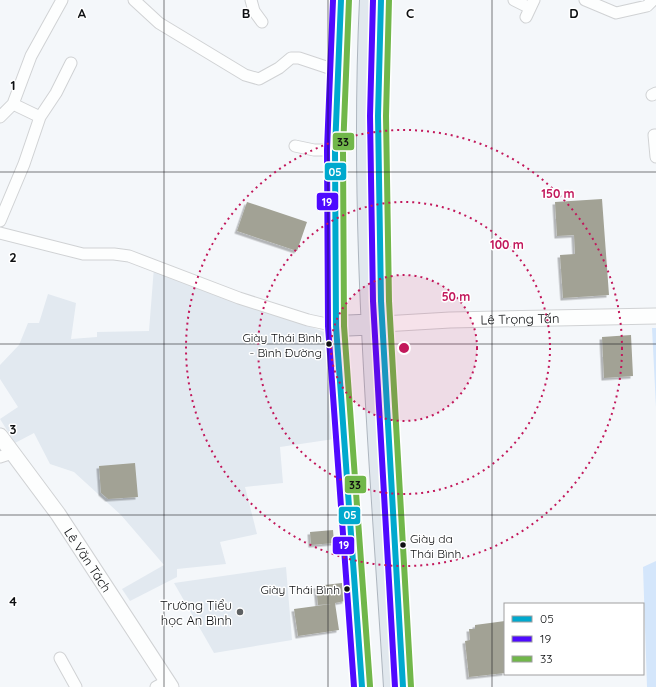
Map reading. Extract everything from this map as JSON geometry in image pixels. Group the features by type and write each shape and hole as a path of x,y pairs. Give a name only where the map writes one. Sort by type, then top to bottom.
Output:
{"highway":[{"path":"341,0 335,150 342,326 362,687"},
{"path":"353,0 347,174 346,296 342,326 360,565 372,687"},
{"path":"370,0 367,88 367,219 377,325 403,687"},
{"path":"381,0 378,116 381,300 377,325 394,687"},
{"path":"342,326 377,325"}],"main road":[{"name":"Lê Trọng Tấn","path":"377,325 450,320 656,316"},
{"name":"Lê Văn Tách","path":"0,436 6,455 58,514 164,685"}],"street":[{"path":"0,117 13,104 31,56 62,0"},
{"path":"251,0 254,10 262,22"},
{"path":"514,0 530,8"},
{"path":"586,0 616,13 647,6 653,0"},
{"path":"139,2 159,24 245,75 259,79 279,68 291,58 299,58 338,71"},
{"path":"0,221 24,164 40,117 56,93 71,63"},
{"path":"13,104 40,117"},
{"path":"656,135 654,135 656,157"},
{"path":"295,146 314,150 335,150"},
{"path":"0,233 83,254 114,254 129,256 239,298 308,320 342,326"},
{"path":"60,658 76,687"}],"shaded area":[{"path":"154,267 327,333 334,439 280,447 283,483 245,487 257,534 220,542 226,564 177,569 177,577 130,601 122,589 164,565 121,515 74,472 50,464 34,433 15,443 0,419 18,407 0,379 0,365 19,345 28,323 39,323 48,294 76,303 71,339 97,337 97,332 149,331"},
{"path":"652,328 656,328 656,407"},
{"path":"656,561 656,687 647,687 643,567"},
{"name":"Trường Tiểu học An Bình","path":"286,567 292,640 214,653 174,583"}],"building":[{"path":"602,199 609,295 563,298 560,255 575,254 574,235 557,236 555,202"},
{"path":"247,202 307,222 297,251 237,231"},
{"path":"631,335 633,376 604,378 602,337"},
{"path":"135,463 138,497 108,499 101,493 99,466"},
{"path":"333,530 334,543 311,545 310,532"},
{"path":"342,583 345,601 335,603 339,630 298,636 294,609 331,604 318,605 316,586"},
{"path":"504,621 504,673 469,677 465,641 470,640 469,629 475,629 475,625"}],"transit line":[{"name":"19","path":"333,0 327,150 328,326 354,687"},
{"name":"05","path":"341,0 335,150 336,326 362,687"},
{"name":"33","path":"349,0 343,150 344,326 370,686"},
{"name":"19","path":"373,0 370,116 373,301 395,687"},
{"name":"05","path":"381,0 378,116 381,301 403,687"},
{"name":"33","path":"389,0 386,116 389,301 411,687"}],"place":[{"name":"Giày Thái Bình - Bình Đường","path":"329,344"},
{"name":"Giày da Thái Bình","path":"403,545"},
{"name":"Giày Thái Bình","path":"347,589"},
{"name":"Trường Tiểu học An Bình","path":"240,612"}]}
